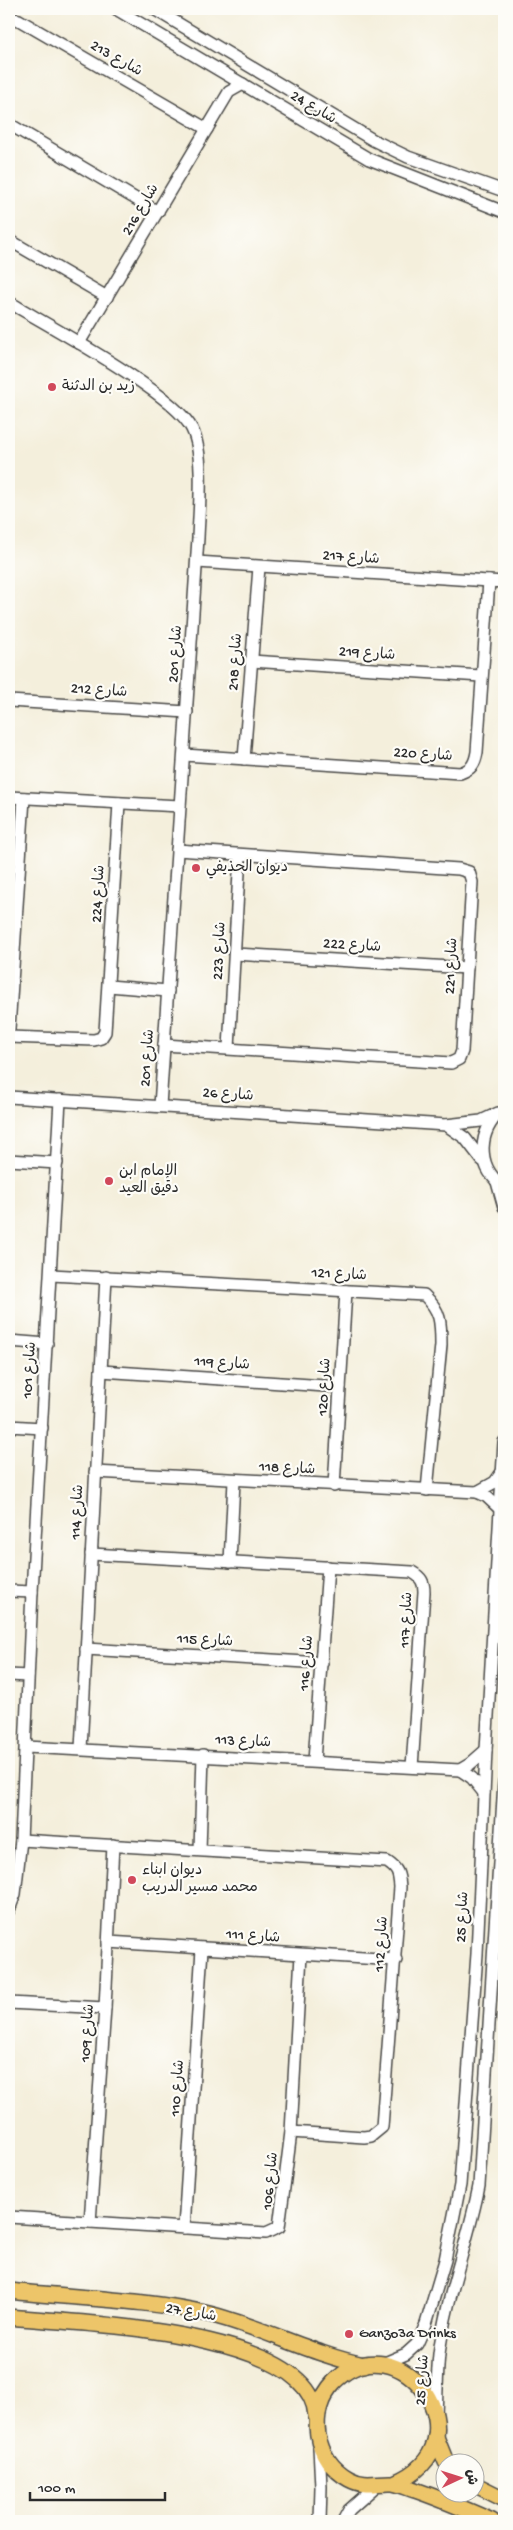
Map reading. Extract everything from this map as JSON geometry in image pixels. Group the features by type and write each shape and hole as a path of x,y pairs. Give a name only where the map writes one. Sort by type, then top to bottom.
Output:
{"main road":[{"name":"شارع 27","path":"9,2291 208,2314 264,2331 333,2359 373,2365"},
{"name":"شارع 27","path":"9,2318 174,2333 230,2346 260,2357 293,2376 311,2397 316,2410 316,2423"},
{"path":"373,2365 400,2370 417,2380 429,2396 436,2415 436,2437 432,2450 421,2466 406,2478 394,2483 376,2486 350,2480 330,2464 318,2440 316,2423 320,2406 327,2390 344,2374 373,2365"},
{"path":"436,2437 442,2452"},
{"path":"394,2483 492,2521"},
{"path":"486,2490 504,2499"}],"street":[{"name":"شارع 24","path":"116,9 369,159 504,212"},
{"name":"شارع 24","path":"154,9 373,140 408,157 504,191"},
{"name":"شارع 213","path":"9,22 13,19 19,20 207,129"},
{"path":"227,75 229,92"},
{"name":"شارع 216","path":"79,344 229,92 243,84"},
{"path":"320,130 327,123 330,114"},
{"path":"9,124 158,212"},
{"path":"9,240 106,297"},
{"name":"شارع 201","path":"9,302 166,399 192,428 200,471 197,562 160,1106"},
{"name":"شارع 217","path":"197,562 504,582"},
{"name":"شارع 218","path":"244,759 259,566"},
{"name":"شارع 220","path":"184,755 460,773 468,770 476,761 489,581"},
{"name":"شارع 219","path":"252,661 482,676"},
{"name":"شارع 212","path":"9,701 187,712"},
{"path":"9,798 180,806"},
{"path":"9,1029 24,798"},
{"name":"شارع 224","path":"9,1037 94,1040 101,1038 106,1026 119,803"},
{"name":"شارع 221","path":"164,1045 455,1062 462,1051 472,882 469,872 459,869 177,850"},
{"name":"شارع 223","path":"229,1048 240,855"},
{"name":"شارع 222","path":"235,954 467,968"},
{"path":"109,986 168,991"},
{"name":"شارع 26","path":"9,1097 446,1125 481,1121 501,1111"},
{"name":"شارع 101","path":"9,1910 15,1894 21,1840 32,1592 60,1100"},
{"path":"485,1163 482,1150 484,1136 489,1123 501,1111"},
{"path":"446,1125 465,1138 501,1184 504,1207"},
{"path":"9,1160 57,1163"},
{"name":"شارع 121","path":"51,1274 424,1295 436,1307 441,1324 442,1345 427,1490"},
{"name":"شارع 114","path":"81,1749 106,1278"},
{"name":"شارع 120","path":"334,1486 346,1291"},
{"path":"9,1341 47,1344"},
{"name":"شارع 119","path":"101,1371 340,1387"},
{"path":"9,1426 42,1428"},
{"name":"شارع 25","path":"373,2365 406,2354 417,2344 426,2324 453,2228 463,2152 504,1442"},
{"path":"477,1492 495,1482 503,1471"},
{"name":"شارع 118","path":"95,1472 234,1481 477,1492"},
{"path":"230,1562 234,1481"},
{"path":"477,1492 486,1496 500,1509"},
{"name":"شارع 117","path":"91,1554 412,1572 422,1581 424,1592 412,1767"},
{"name":"شارع 116","path":"314,1761 328,1567"},
{"path":"9,1591 32,1592"},
{"name":"شارع 115","path":"86,1649 322,1664"},
{"path":"9,1675 28,1676"},
{"name":"شارع 113","path":"26,1747 460,1770"},
{"path":"484,1793 472,1778 460,1770 486,1750"},
{"path":"200,1850 203,1755"},
{"name":"شارع 25","path":"436,2415 439,2354 479,2186 504,1782"},
{"name":"شارع 112","path":"21,1840 387,1862 399,1872 400,1887 396,1960 382,2126 378,2133 364,2137 291,2132"},
{"name":"شارع 109","path":"90,2222 105,2008 113,1845"},
{"path":"480,1879 487,1884 499,1882"},
{"name":"شارع 111","path":"108,1942 396,1960"},
{"name":"شارع 110","path":"184,2228 202,1949"},
{"name":"شارع 106","path":"9,2216 266,2233 278,2228 291,2132 301,1955"},
{"path":"9,2003 105,2008"},
{"path":"318,2440 321,2487 320,2521"},
{"path":"343,2521 349,2510 376,2486"}],"place":[{"name":"زيد بن الدثنة","path":"52,387"},
{"name":"ديوان الحذيفي","path":"196,868"},
{"name":"الإمام ابن دقيق العيد","path":"109,1181"},
{"name":"ديوان ابناء محمد مسير الدريب","path":"132,1880"},
{"name":"Ganzo3a Drinks","path":"349,2334"}]}
